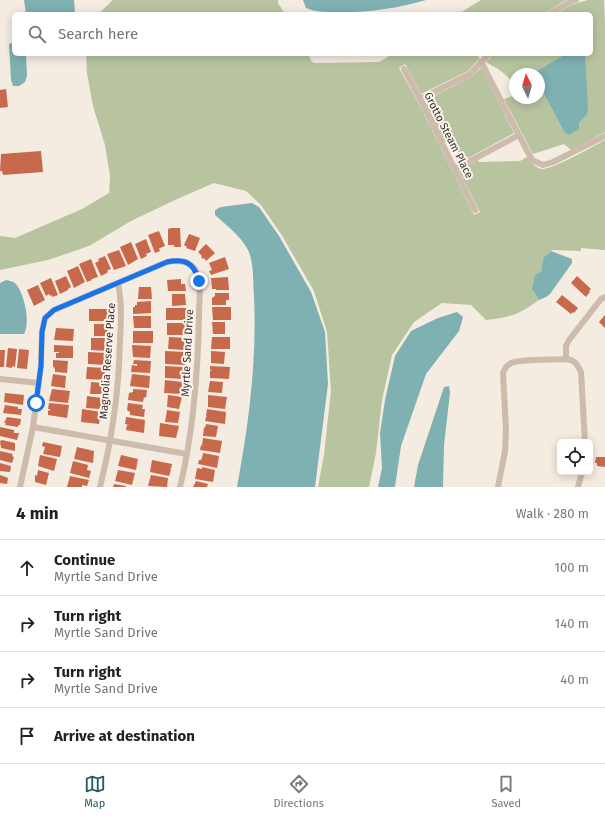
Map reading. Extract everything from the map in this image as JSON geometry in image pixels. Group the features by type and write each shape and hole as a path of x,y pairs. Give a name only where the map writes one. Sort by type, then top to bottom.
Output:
{"street":[{"path":"553,12 576,0"},
{"path":"420,99 470,74 487,56"},
{"path":"481,62 532,160 543,165 553,162 602,137"},
{"name":"Grotto Steam Place","path":"404,69 475,210"},
{"path":"455,169 519,135"},
{"name":"Myrtle Sand Drive","path":"20,487 33,427 39,383 42,332 45,318 54,310 167,262 177,260 191,265 196,271 199,281 200,296 195,401 187,454 180,487"},
{"name":"Magnolia Reserve Place","path":"100,487 110,440 120,355 121,296 118,283"},
{"path":"566,359 566,346 569,340 605,297"},
{"path":"498,487 505,451 506,430 502,372 505,367 513,362 566,359 577,363 581,372 585,439"},
{"path":"0,379 39,383"},
{"path":"33,427 187,454"},
{"path":"578,487 581,475"}],"green space":[{"path":"113,0 278,0 278,3 284,12 100,12"},
{"path":"481,0 566,0 546,12 461,12"},
{"path":"588,0 604,0 605,132 571,150 564,144 533,154 504,99 509,97 509,104 545,104 545,68 509,68 509,78 486,62 492,56 593,56 593,12 559,12 571,5"},
{"path":"86,56 309,56 314,63 379,62 390,56 478,56 480,58 468,71 421,94 405,64 399,68 419,104 474,215 480,212 459,171 478,160 479,162 520,161 527,157 537,167 546,169 572,158 605,140 605,250 581,248 581,251 552,250 543,258 541,272 532,289 539,300 526,309 514,314 486,320 471,305 442,303 414,322 392,355 382,400 376,453 369,487 318,487 324,455 331,391 327,332 314,291 281,234 261,205 246,191 214,183 131,221 89,246 48,260 0,270 0,236 15,238 82,209 109,193 110,176 105,145 93,106 87,73"},
{"path":"481,68 514,133 459,163 459,154 448,142 444,141 424,101 471,77"}],"water":[{"path":"24,0 74,0 75,12 26,12"},
{"path":"303,0 426,0 392,8 368,11 323,12 306,8"},
{"path":"12,43 12,56 26,56 27,76 25,82 19,86 13,86 11,80 9,44"},
{"path":"563,56 585,56 588,107 587,114 579,123 579,129 569,135 565,133 545,95 545,68 542,68"},
{"path":"252,203 259,207 279,236 311,292 325,332 328,384 315,487 237,487 245,439 253,368 255,320 253,272 250,255 245,245 233,231 215,215 215,210 221,207"},
{"path":"551,251 572,259 572,263 550,294 539,300 532,289 535,275 541,272 543,258"},
{"path":"6,280 15,283 24,300 27,323 24,334 0,334 0,283"},
{"path":"457,312 463,317 459,331 426,374 401,446 395,487 378,487 382,468 380,433 385,400 395,356 411,331 438,318"},
{"path":"449,386 450,393 444,445 443,487 414,487 418,465 444,387"}],"building":[{"path":"6,89 8,107 0,108 0,90"},
{"path":"41,151 43,172 3,175 2,171 0,171 1,154"},
{"path":"180,228 181,247 168,245 168,229"},
{"path":"159,231 165,246 159,249 160,251 155,253 148,235"},
{"path":"189,234 200,238 195,251 186,248 187,247 184,245"},
{"path":"146,239 151,252 146,254 147,256 141,259 135,244"},
{"path":"131,242 138,259 128,265 120,247"},
{"path":"206,244 215,253 206,261 198,252"},
{"path":"119,250 126,266 114,270 107,254"},
{"path":"105,256 111,269 101,276 95,263 99,261 98,259"},
{"path":"225,257 229,269 211,275 209,271 212,270 209,263"},
{"path":"91,259 98,277 87,282 79,264"},
{"path":"78,266 85,282 74,288 67,271"},
{"path":"66,276 71,287 60,294 55,281"},
{"path":"577,276 591,289 586,297 571,283"},
{"path":"228,277 229,290 212,289 211,278"},
{"path":"51,278 58,295 52,297 52,295 50,296 49,294 46,296 40,283"},
{"path":"181,279 181,284 185,284 186,291 168,291 167,280"},
{"path":"38,285 45,300 34,306 27,290"},
{"path":"139,287 151,287 152,299 138,299"},
{"path":"215,293 229,293 229,300 226,300 226,305 212,305 212,298 215,296"},
{"path":"172,294 185,294 186,305 172,306"},
{"path":"562,295 578,308 574,313 573,312 571,314 556,302"},
{"path":"151,301 151,313 133,314 133,307 137,305 137,302"},
{"path":"212,307 231,307 231,320 213,320"},
{"path":"166,308 186,308 186,320 166,320"},
{"path":"89,309 107,309 108,321 89,321"},
{"path":"605,315 605,328 599,322"},
{"path":"133,316 151,316 151,328 134,328"},
{"path":"212,322 225,322 225,334 213,334"},
{"path":"167,323 186,323 185,335 167,335"},
{"path":"94,324 106,324 106,327 108,327 108,336 94,336"},
{"path":"56,328 74,329 73,341 54,340"},
{"path":"133,331 153,331 153,343 133,343"},
{"path":"169,337 186,338 185,350 168,349"},
{"path":"212,337 230,337 230,349 211,349"},
{"path":"91,338 107,338 107,351 91,350"},
{"path":"54,345 73,346 73,358 56,358 56,353 59,352 54,352"},
{"path":"132,345 151,346 150,358 133,357"},
{"path":"8,348 17,349 15,367 12,366 12,368 6,367"},
{"path":"19,349 29,350 27,369 17,368"},
{"path":"0,350 5,350 4,367 0,367"},
{"path":"165,351 185,352 185,365 165,364"},
{"path":"211,351 225,352 224,364 211,363"},
{"path":"88,352 107,353 105,365 88,364"},
{"path":"53,360 68,361 67,373 55,372"},
{"path":"134,360 151,361 150,373 131,372 132,365 137,366 137,364 133,364"},
{"path":"165,366 183,367 184,379 165,378"},
{"path":"210,366 230,367 229,379 210,378 210,371 212,371 210,370"},
{"path":"87,367 105,368 105,380 86,379"},
{"path":"53,374 66,376 65,388 51,386"},
{"path":"132,374 150,376 149,388 130,386"},
{"path":"165,380 182,382 182,394 164,393"},
{"path":"210,381 223,382 222,393 208,392"},
{"path":"91,382 103,383 103,394 90,394"},
{"path":"52,389 70,391 68,403 49,401"},
{"path":"133,389 147,390 146,398 144,397 143,402 128,400 129,393 133,392"},
{"path":"5,393 24,395 23,405 4,402"},
{"path":"168,395 182,397 179,409 167,407"},
{"path":"208,395 227,397 225,409 208,407"},
{"path":"87,396 102,398 102,409 86,408"},
{"path":"49,403 69,405 67,418 48,415 48,410 50,411 50,409 48,409"},
{"path":"128,403 143,405 142,409 145,409 144,417 130,415 130,412 127,410"},
{"path":"5,405 22,409 21,415 3,413"},
{"path":"82,409 101,412 99,424 81,422"},
{"path":"207,409 226,412 225,424 205,421 207,417"},
{"path":"167,410 180,412 178,423 165,422"},
{"path":"7,417 21,419 20,425 18,425 18,427 5,425 6,423 4,423"},
{"path":"126,417 145,420 144,433 126,430 127,425 130,425 125,424"},
{"path":"160,423 179,426 176,438 159,436"},
{"path":"206,424 218,426 216,437 203,436 204,427 205,428"},
{"path":"0,427 14,430 14,433 19,433 17,440 0,436"},
{"path":"203,438 222,441 220,453 200,450 201,445 203,446"},
{"path":"2,440 15,443 15,451 1,448 0,441"},
{"path":"43,442 62,446 60,457 43,454 45,447 42,446"},
{"path":"77,447 94,451 93,463 74,459"},
{"path":"0,451 13,454 12,456 14,457 12,463 0,460"},
{"path":"203,453 219,456 217,468 198,464"},
{"path":"40,455 57,459 54,471 38,466"},
{"path":"121,455 138,459 136,470 118,466"},
{"path":"596,457 605,457 605,467 597,466 597,463 595,463"},
{"path":"152,460 172,464 171,469 169,468 171,470 169,476 150,472"},
{"path":"73,461 88,465 87,470 91,471 89,478 70,473"},
{"path":"0,463 11,466 10,472 0,471"},
{"path":"202,467 215,470 213,482 195,479 197,468 202,469"},
{"path":"38,470 49,473 46,485 35,482 35,475 37,476"},
{"path":"118,470 135,473 132,485 115,481"},
{"path":"0,475 8,478 7,484 0,483"},
{"path":"151,475 168,478 167,487 148,486"},
{"path":"70,476 89,480 87,486 82,485 82,487 67,487"},
{"path":"196,481 208,484 207,487 193,487"},
{"path":"114,484 126,486 126,487 113,487"}],"route":[{"path":"36,403 41,366 42,332 45,318 54,310 167,262 177,260 184,261 191,265 196,271 199,281"}]}
